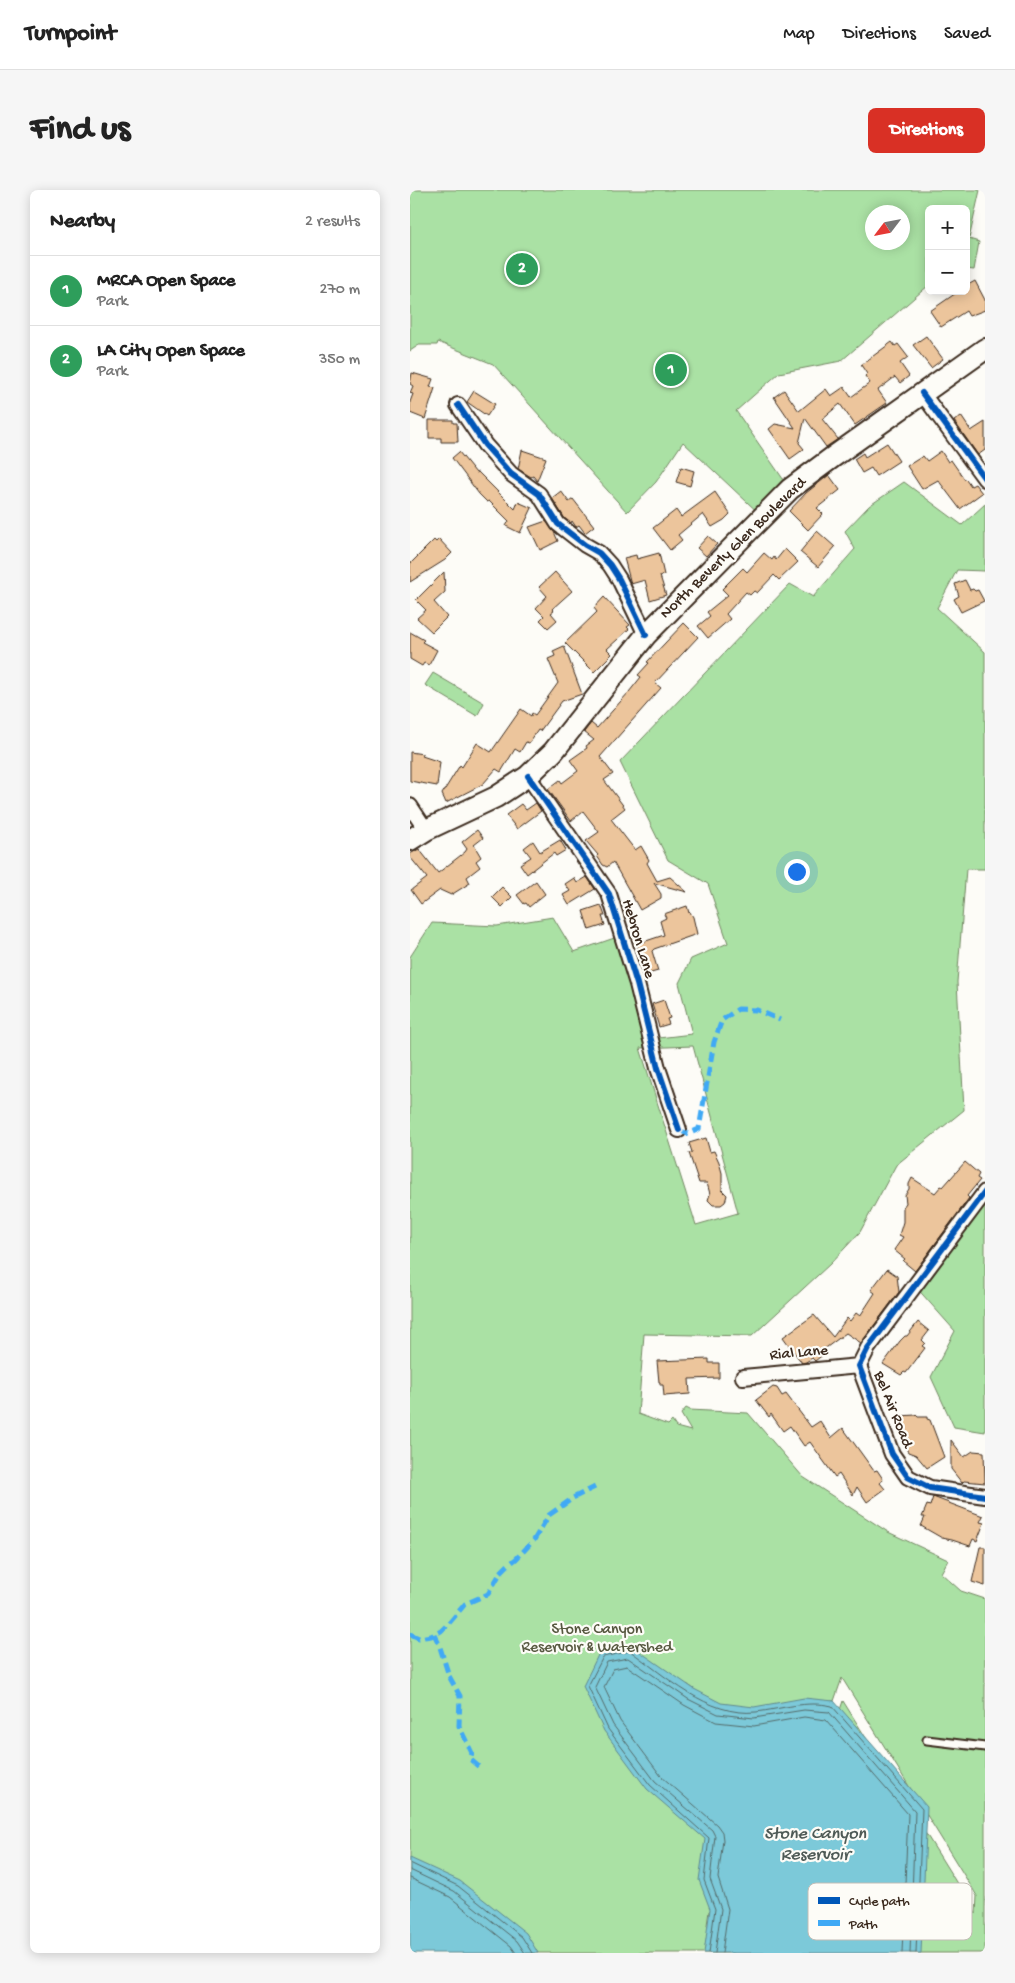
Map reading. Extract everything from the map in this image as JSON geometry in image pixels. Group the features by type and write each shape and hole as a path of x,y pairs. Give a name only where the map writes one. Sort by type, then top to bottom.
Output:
{"main road":[{"name":"North Beverly Glen Boulevard","path":"418,835 496,797 528,776 553,752 646,635 790,489 985,349"}],"street":[{"path":"922,393 985,480"},
{"path":"458,405 485,445 511,474 539,494 558,524 585,545 599,553 610,565 619,579 646,635"},
{"name":"Hebron Lane","path":"528,776 609,894 637,984 658,1068 679,1130"},
{"path":"410,806 418,835"},
{"name":"Bel Air Road","path":"985,1192 868,1348 859,1366 892,1454 908,1476 930,1488 985,1496"},
{"name":"Rial Lane","path":"743,1377 859,1366"}],"lane":[{"path":"926,1740 985,1747"}],"green space":[{"path":"410,190 980,190 970,235 970,205 925,205 925,288 841,361 779,373 736,411 790,489 763,517 683,442 656,482 627,512 493,364 438,342 437,345 419,345 410,351"},
{"path":"970,239 979,242 974,270 970,270"},
{"name":"Stone Canyon Reservoir & Watershed","path":"904,482 962,525 985,504 985,571 957,570 937,608 985,652 985,869 966,869 957,982 964,1110 896,1165 860,1232 830,1264 752,1336 644,1334 638,1414 668,1425 672,1421 676,1427 691,1431 681,1414 686,1408 690,1410 748,1413 803,1477 888,1532 948,1560 941,1573 961,1591 985,1599 985,1953 910,1953 897,1940 972,1940 972,1908 976,1914 977,1896 972,1888 972,1883 969,1883 842,1678 834,1701 831,1701 789,1830 694,1689 687,1684 788,1849 709,1911 707,1925 734,1953 505,1953 410,1927 410,957 432,923 497,926 553,917 574,952 623,935 650,1039 692,1034 679,983 691,959 728,943 708,884 668,860 620,762 790,584 813,597 855,549 845,531 869,506","holes":["693,1046 738,1213 696,1225 640,1048"]},
{"path":"433,673 484,703 477,716 425,685"},
{"path":"985,1192 985,1432 954,1427 931,1377 955,1331 915,1286"},
{"path":"843,1701 957,1883 839,1883 796,1841"}],"water":[{"name":"Stone Canyon Reservoir","path":"630,1645 694,1689 721,1703 754,1707 804,1698 834,1701 927,1807 924,1883 808,1883 808,1940 922,1940 921,1953 704,1953 710,1909 699,1880 705,1839 647,1789 604,1731 583,1686 599,1653"},
{"path":"410,1858 460,1881 526,1933 538,1953 410,1953"}],"building":[{"path":"975,281 985,300 985,310 969,316 966,311 941,327 930,311 953,295 970,295 970,284"},
{"path":"926,336 943,359 931,368 913,345"},
{"path":"892,342 895,346 898,344 908,357 900,363 909,376 900,383 895,377 878,390 887,403 855,425 840,404 822,419 838,439 826,447 805,418 799,443 804,449 790,459 769,429 775,424 795,428 774,397 784,390 799,411 826,389 831,396 844,387 851,397 870,383 861,365"},
{"path":"412,373 433,379 430,387 435,388 425,419 410,413 410,402 413,394 410,393 413,386 410,384"},
{"path":"474,391 495,404 487,416 467,402"},
{"path":"961,416 971,431 985,422 985,450 978,455 954,421"},
{"path":"429,420 453,420 453,423 457,423 458,442 441,442 441,438 429,438"},
{"path":"887,443 899,461 876,476 871,468 862,473 854,459 863,453 865,457"},
{"path":"522,450 546,458 537,481 533,476 531,477 518,469"},
{"path":"941,451 948,462 951,460 965,480 971,486 975,484 982,493 960,509 938,480 922,489 907,466 923,456 927,461"},
{"path":"459,452 476,473 478,472 515,509 518,502 532,508 520,533 506,526 509,521 479,494 452,458"},
{"path":"681,467 694,471 690,486 676,482"},
{"path":"829,475 840,490 817,508 823,514 808,530 789,511 806,493"},
{"path":"561,491 569,502 573,499 594,526 585,533 579,525 576,527 572,521 571,523 565,519 552,498"},
{"path":"715,492 730,514 712,527 703,514 678,535 682,540 670,550 653,528 676,510 681,517"},
{"path":"546,521 558,541 540,550 529,527"},
{"path":"817,531 835,547 818,567 800,552"},
{"path":"708,536 717,544 706,556 697,548"},
{"path":"439,539 452,553 445,560 410,582 410,564 434,540 436,542"},
{"path":"785,549 798,562 779,580 774,575 757,593 754,591 750,595 746,592 726,614 730,619 708,638 698,626 710,616 707,612 728,595 722,589 743,568 747,572 764,553 772,560 774,557 776,560"},
{"path":"659,553 664,575 660,576 666,595 650,600 645,580 631,584 624,558 636,555 637,559"},
{"path":"444,572 445,592 434,602 447,617 432,632 417,618 426,610 416,600"},
{"path":"555,572 572,591 552,609 554,611 551,613 557,620 548,628 540,620 544,616 536,608 547,596 539,587"},
{"path":"965,580 970,590 978,590 984,601 961,612 954,599 959,596 955,584"},
{"path":"604,597 630,625 627,627 629,629 607,649 612,654 594,672 565,643 597,612 594,608"},
{"path":"684,623 698,637 655,683 661,688 600,757 613,774 604,780 625,808 611,819 635,850 641,846 649,860 647,863 657,881 670,877 687,892 654,883 661,894 661,898 640,910 613,862 607,867 603,865 598,855 586,841 599,832 583,811 571,821 548,789 560,780 562,783 578,771 570,760 587,748 586,746 594,740 584,732 591,723 597,728 641,677 638,675 649,663 647,662"},
{"path":"410,632 424,640 422,642 437,650 429,665 424,663 422,666 410,659"},
{"path":"564,646 582,694 562,701 529,743 526,742 520,752 515,749 501,772 496,769 483,784 446,803 442,794 460,765 462,767 477,743 491,752 521,709 531,716 532,713 535,715 558,683 548,659 555,656 553,651"},
{"path":"410,752 423,754 422,756 440,762 437,786 410,781"},
{"path":"536,803 541,811 517,829 506,815 521,804 526,810"},
{"path":"477,830 483,838 474,845 481,857 476,861 480,867 467,877 470,883 451,895 440,890 421,904 411,890 427,878 410,857 410,854 419,849 438,873 465,852 467,849 462,842"},
{"path":"560,840 566,850 556,856 554,853 527,874 520,864 531,857 524,848 533,841 540,852"},
{"path":"587,877 595,889 569,905 563,895 570,891 565,884 574,878 577,883"},
{"path":"536,881 545,894 529,907 517,895"},
{"path":"502,887 512,897 502,907 492,897"},
{"path":"601,905 605,916 602,916 605,925 589,930 583,911"},
{"path":"687,906 689,913 693,917 697,934 654,949 652,951 658,971 644,975 638,959 641,958 637,944 664,935 660,921 666,918 664,914"},
{"path":"664,1000 670,1018 667,1019 669,1024 659,1027 652,1004"},
{"path":"706,1138 710,1152 714,1151 719,1162 722,1173 722,1190 727,1195 725,1202 721,1205 713,1205 708,1200 710,1194 707,1183 699,1183 689,1153 692,1152 689,1143"},
{"path":"965,1162 979,1174 977,1178 980,1180 967,1196 969,1198 915,1271 894,1250 903,1237 899,1235 903,1222 903,1207 906,1203 905,1195 909,1189 909,1184 912,1178 935,1193 941,1186 943,1187"},
{"path":"887,1269 897,1276 899,1292 861,1343 846,1333 823,1350 825,1354 815,1361 812,1358 802,1363 783,1337 814,1315 833,1337 847,1318 850,1321 856,1313 860,1316 875,1293 871,1290"},
{"path":"918,1322 929,1331 922,1340 925,1343 922,1346 925,1348 906,1373 904,1372 901,1375 883,1364 900,1341 907,1336"},
{"path":"709,1359 709,1363 719,1363 719,1378 689,1379 690,1394 664,1396 663,1385 660,1385 659,1382 657,1361"},
{"path":"773,1387 777,1388 782,1396 786,1394 811,1427 820,1421 831,1438 843,1428 874,1471 877,1470 883,1479 880,1483 885,1489 867,1502 857,1487 853,1495 839,1474 835,1477 810,1442 804,1446 790,1426 783,1431 771,1414 769,1417 756,1400"},
{"path":"916,1415 918,1417 927,1417 930,1420 944,1457 927,1468 916,1455 908,1452 903,1442 902,1430 899,1428 898,1416"},
{"path":"951,1440 964,1457 973,1451 984,1452 985,1483 964,1481 962,1483 951,1469"},
{"path":"933,1497 983,1516 980,1522 984,1523 977,1541 973,1539 970,1546 942,1538 921,1526 925,1517 922,1517 927,1505 930,1506"},
{"path":"980,1547 985,1547 985,1586 972,1582"}],"marked path":[{"path":"679,1130 688,1134 699,1129 714,1042 722,1020 738,1009 757,1010 780,1020"},
{"path":"410,1634 419,1638 431,1636 441,1631 465,1604 488,1594 501,1572 534,1540 549,1515 573,1498 595,1487"},
{"path":"434,1634 449,1676 460,1696 459,1726 472,1753 470,1759 479,1767"}],"cycle path":[{"path":"922,393 985,479"},
{"path":"458,405 485,445 511,474 539,494 558,524 585,545 599,553 610,565 619,579 646,635"},
{"path":"528,776 609,894 637,984 658,1068 679,1130"},
{"path":"985,1192 868,1348 859,1366 892,1454 908,1477 930,1488 985,1496"}],"place":[{"name":"LA City Open Space","path":"522,269"},
{"name":"MRCA Open Space","path":"671,370"}]}
